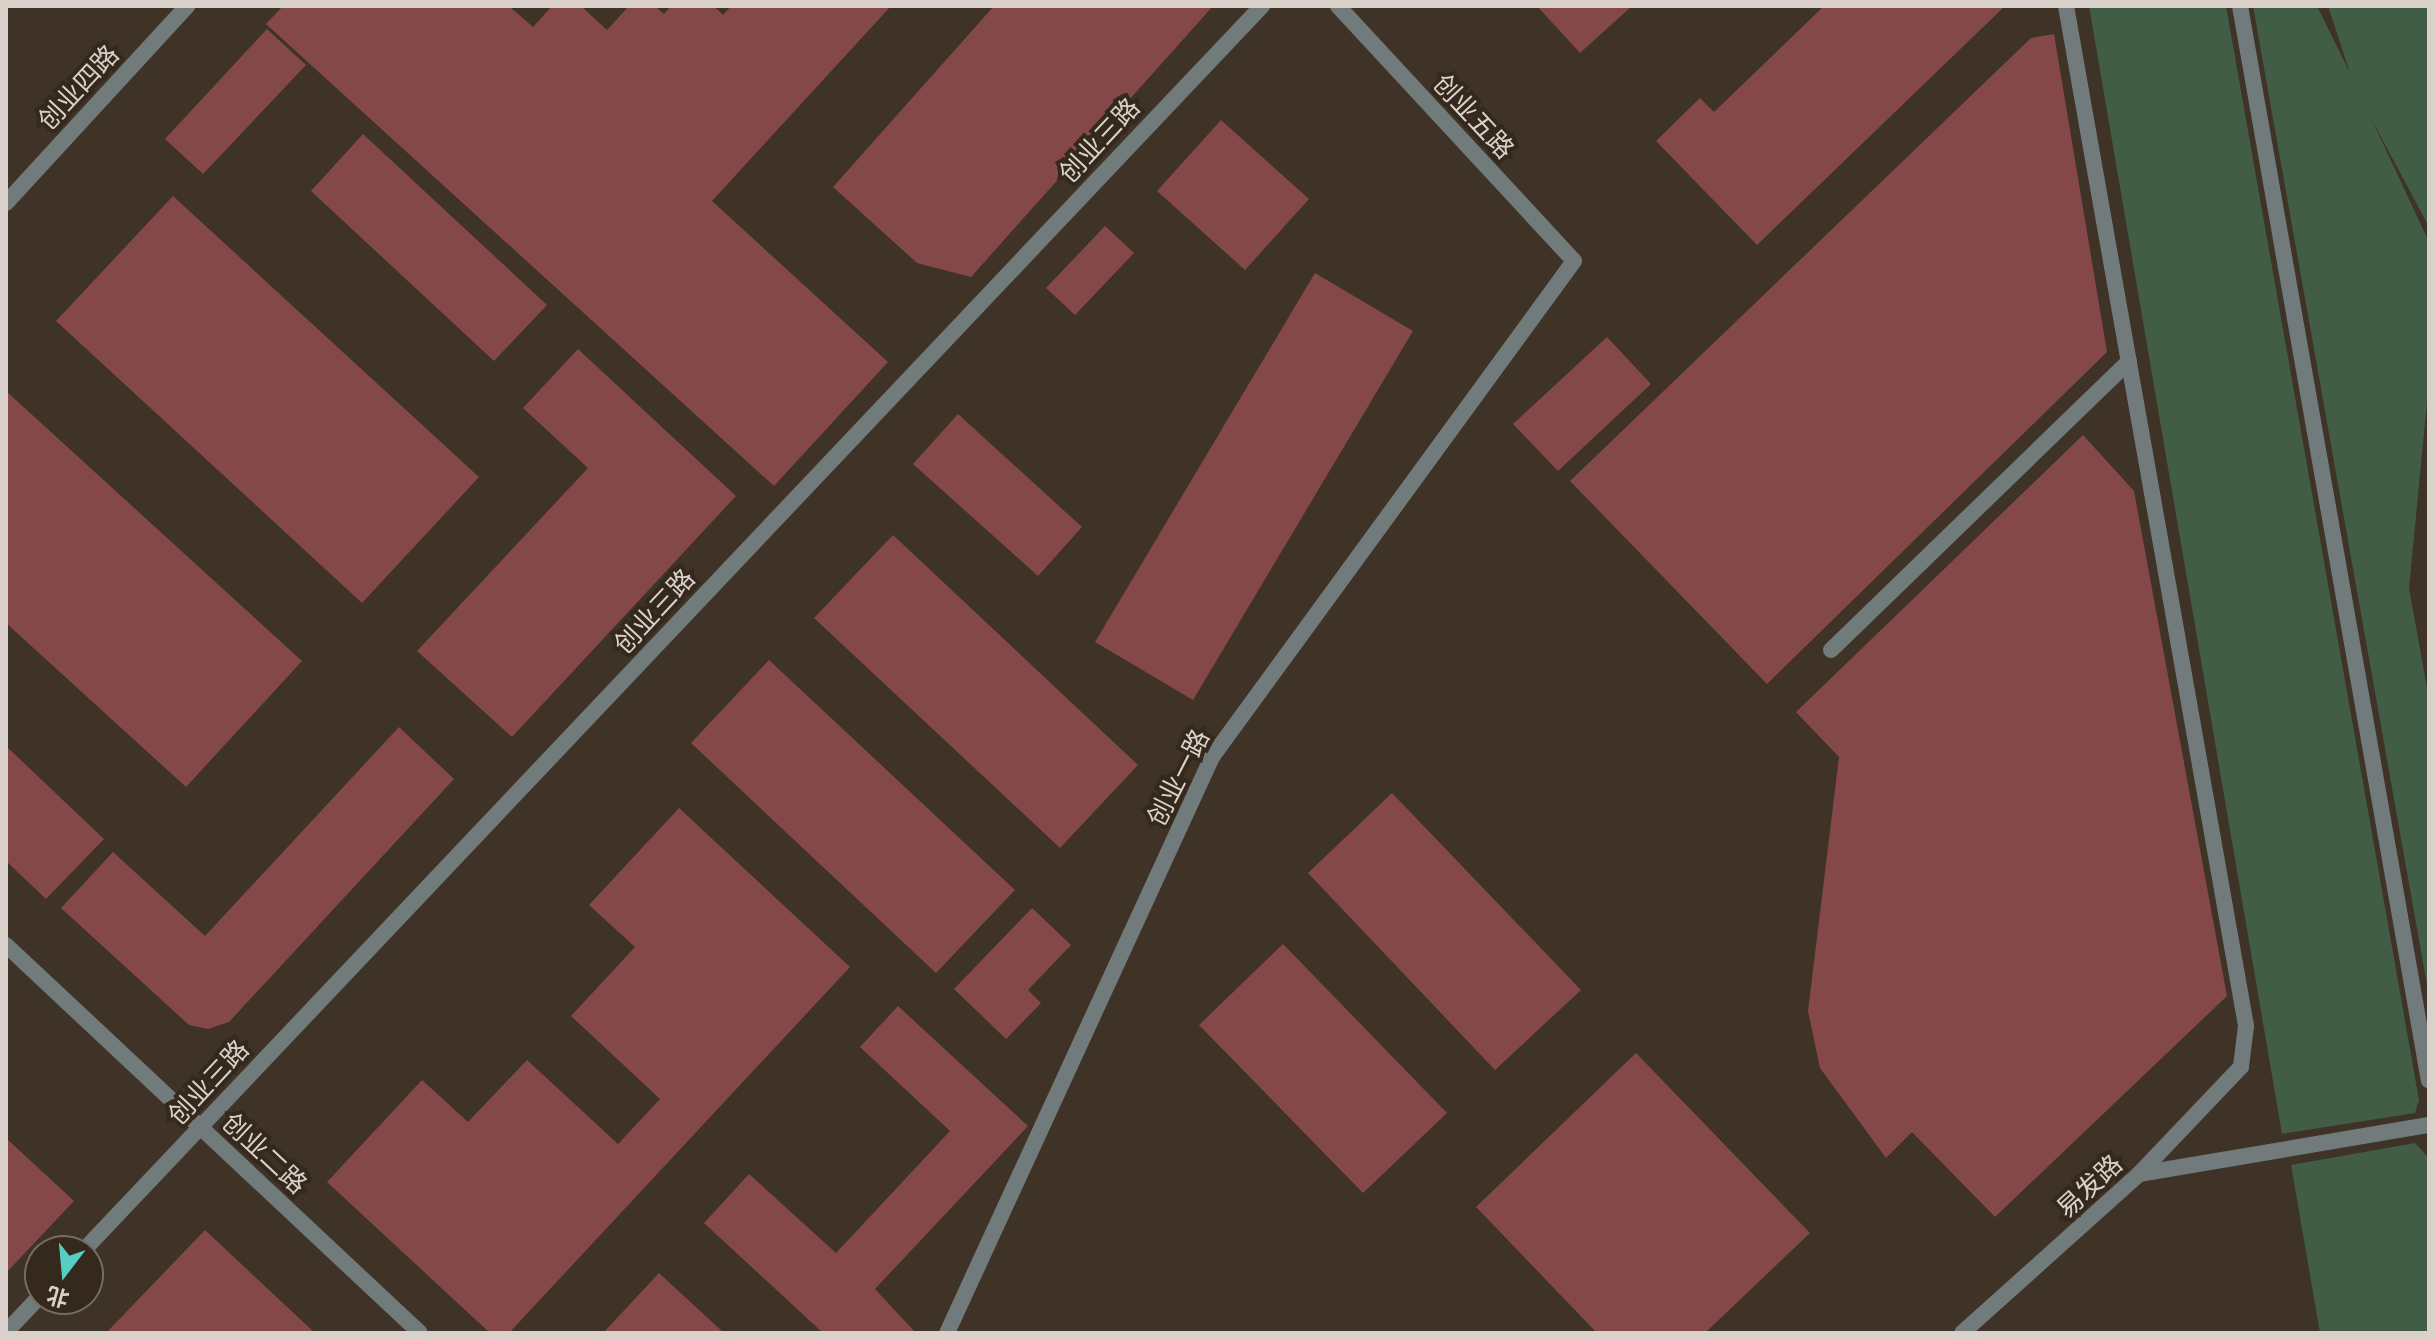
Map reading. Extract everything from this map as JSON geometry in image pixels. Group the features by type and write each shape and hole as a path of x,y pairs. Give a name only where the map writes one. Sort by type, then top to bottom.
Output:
{"street":[{"name":"创业四路","path":"6,203 187,6"},
{"name":"创业三路","path":"98,1235 1262,6"},
{"name":"创业五路","path":"1338,6 1574,261"},
{"path":"1831,650 2129,361 2066,6"},
{"path":"2240,6 2429,1081"},
{"name":"创业一路","path":"947,1333 1212,757 1574,261"},
{"name":"易发路","path":"1962,1333 2139,1174 2241,1067 2246,1026 2129,361"},
{"name":"创业二路","path":"6,945 420,1333"},
{"path":"2139,1174 2429,1125"},
{"path":"6,1332 24,1313"}],"green space":[{"path":"2089,6 2226,6 2419,1100 2415,1113 2282,1134"},
{"path":"2253,6 2317,6 2350,73 2328,6 2429,6 2429,227 2372,120 2429,242 2429,382 2409,588 2429,699 2429,996"},
{"path":"2415,1143 2429,1158 2429,1333 2320,1333 2291,1165"}],"building":[{"path":"283,6 509,6 533,27 552,6 581,6 607,30 629,6 655,6 664,14 671,6 714,6 723,15 731,6 891,6 712,201 888,362 774,486 266,24"},
{"path":"994,6 1213,6 971,277 917,263 833,187"},
{"path":"1537,6 1632,6 1580,53"},
{"path":"1824,6 2005,6 1757,245 1656,141 1700,98 1714,112"},
{"path":"267,29 306,65 203,174 165,139"},
{"path":"2054,34 2107,352 1767,684 1570,481 2031,38"},
{"path":"1221,120 1309,199 1245,270 1157,191"},
{"path":"363,134 547,305 494,361 311,191"},
{"path":"173,196 479,477 362,603 56,321"},
{"path":"1105,226 1134,253 1075,315 1046,288"},
{"path":"1315,273 1413,331 1193,700 1095,642"},
{"path":"1607,337 1651,384 1558,471 1513,424"},
{"path":"578,349 736,496 512,737 417,651 588,468 523,408"},
{"path":"6,391 302,661 186,787 6,623"},
{"path":"958,414 1082,527 1038,576 913,464"},
{"path":"2083,435 2134,491 2227,996 1995,1217 1912,1132 1886,1158 1820,1068 1808,1011 1839,757 1796,712"},
{"path":"893,535 1138,765 1060,848 814,618"},
{"path":"769,660 1015,890 936,973 691,743"},
{"path":"399,727 454,779 229,1022 208,1029 189,1025 61,908 113,852 205,936"},
{"path":"6,746 104,839 46,899 6,861"},
{"path":"1392,793 1581,990 1495,1070 1308,873"},
{"path":"679,808 850,967 509,1333 490,1333 327,1182 422,1080 468,1122 527,1060 618,1144 660,1099 571,1016 635,947 589,905"},
{"path":"1032,908 1071,945 1028,990 1041,1003 1006,1039 954,989"},
{"path":"1283,944 1447,1113 1363,1193 1199,1025"},
{"path":"898,1006 1028,1126 875,1289 916,1333 823,1333 704,1223 749,1174 836,1253 950,1131 860,1047"},
{"path":"1636,1053 1810,1233 1705,1333 1597,1333 1476,1207"},
{"path":"6,1138 74,1201 42,1235 24,1235 24,1254 6,1273"},
{"path":"205,1230 315,1333 106,1333"},
{"path":"659,1273 724,1333 603,1333"}]}
